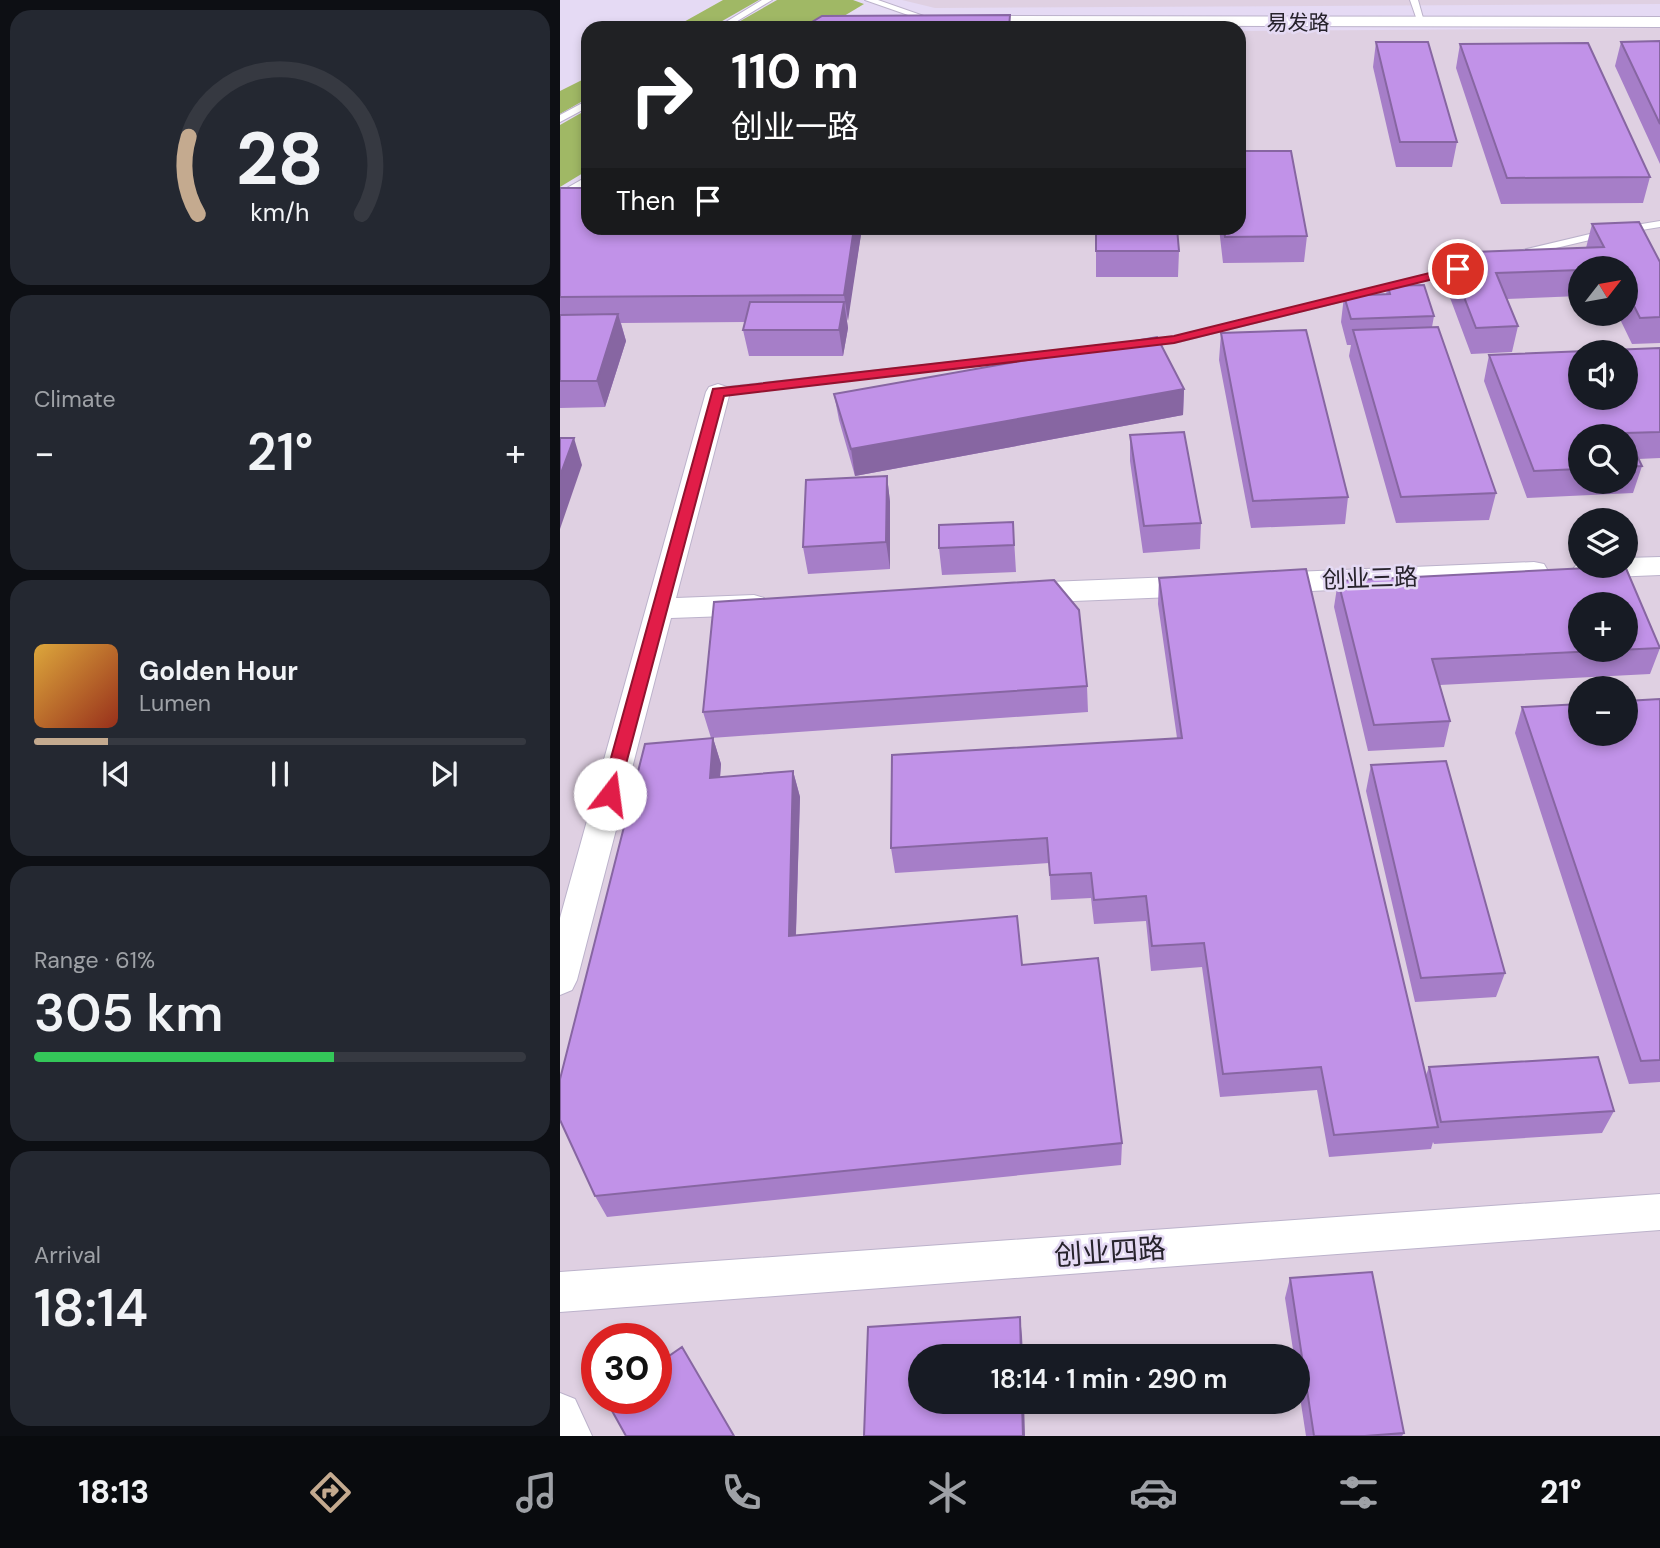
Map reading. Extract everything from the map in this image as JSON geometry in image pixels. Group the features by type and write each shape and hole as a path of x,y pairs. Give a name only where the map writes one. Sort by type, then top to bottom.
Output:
{"street":[{"name":"易发路","path":"1246,22 1660,22"},
{"path":"560,979 718,392"},
{"name":"创业三路","path":"993,595 1660,566"},
{"path":"660,609 785,604"},
{"name":"创业四路","path":"560,1292 1660,1212"},
{"path":"560,1414 571,1436"}],"lane":[{"path":"731,21 768,0"},
{"path":"869,0 936,21"},
{"path":"1414,0 1422,23"},
{"path":"560,119 581,107"},
{"path":"560,196 581,183"},
{"path":"1508,257 1611,232 1660,224"},
{"path":"1133,345 1174,340 1468,267"},
{"path":"718,392 1119,346"}],"shaded area":[{"path":"902,0 1660,0 1660,4 935,8"},
{"path":"1660,28 1660,1436 560,1436 560,202 581,189 581,235 1246,235 1246,31"}],"green space":[{"path":"723,0 759,0 722,21 686,21"},
{"path":"777,0 853,0 864,4 836,21 740,21"},
{"path":"581,80 581,102 560,114 560,91"},
{"path":"581,113 581,174 560,187 560,125"}],"building":[{"path":"1010,15 1010,21 814,21 822,16"},
{"path":"1660,41 1660,124 1621,42"},
{"path":"1376,42 1428,42 1457,142 1400,142"},
{"path":"1588,43 1650,177 1507,178 1460,44"},
{"path":"1246,151 1291,151 1307,236 1225,237 1246,235"},
{"path":"560,188 581,188 581,235 853,235 844,295 560,297"},
{"path":"1639,222 1660,262 1660,317 1640,318 1638,314 1638,256 1568,256 1568,270 1496,273 1518,326 1476,328 1447,253 1604,247 1592,224"},
{"path":"1096,235 1178,235 1179,251 1096,251"},
{"path":"1424,285 1434,316 1351,319 1344,296 1390,294 1388,286"},
{"path":"750,302 844,302 839,330 743,330"},
{"path":"618,314 597,381 560,381 560,315"},
{"path":"1438,327 1496,493 1401,497 1353,330"},
{"path":"1306,330 1348,497 1253,501 1221,333"},
{"path":"1157,337 1184,389 851,449 834,394"},
{"path":"1660,348 1660,432 1638,433 1638,424 1568,424 1568,470 1534,471 1489,355 1568,352 1568,410 1638,410 1638,349"},
{"path":"1184,432 1201,523 1144,526 1130,435"},
{"path":"560,438 574,438 560,476"},
{"path":"887,476 886,542 803,547 806,480"},
{"path":"1013,522 1014,545 939,548 939,525"},
{"path":"1306,569 1438,1127 1334,1135 1321,1067 1223,1074 1204,943 1152,946 1146,896 1094,900 1091,873 1050,875 1047,838 891,848 892,755 1182,738 1159,578"},
{"path":"1568,569 1568,578 1630,578 1636,592 1568,592 1568,652 1432,659 1450,721 1374,725 1338,581"},
{"path":"1054,580 1079,610 1087,686 703,712 714,602"},
{"path":"1638,596 1660,648 1638,649"},
{"path":"1660,699 1660,1060 1641,1061 1522,707 1568,705 1568,746 1638,746 1638,700"},
{"path":"713,738 710,778 793,771 789,936 1017,916 1022,965 1098,958 1122,1143 595,1196 560,1120 560,1079 645,744"},
{"path":"1446,761 1505,973 1421,978 1371,765"},
{"path":"1598,1057 1614,1111 1441,1122 1429,1067"},
{"path":"1372,1272 1404,1433 1314,1436 1310,1410 1310,1344 1300,1344 1290,1278"},
{"path":"1020,1317 1021,1344 908,1344 908,1414 1022,1414 1023,1436 864,1436 868,1327"},
{"path":"682,1347 734,1436 626,1436 614,1414 672,1414 672,1354"}],"route":[{"path":"610,794 718,392 1174,340 1458,269"}]}
